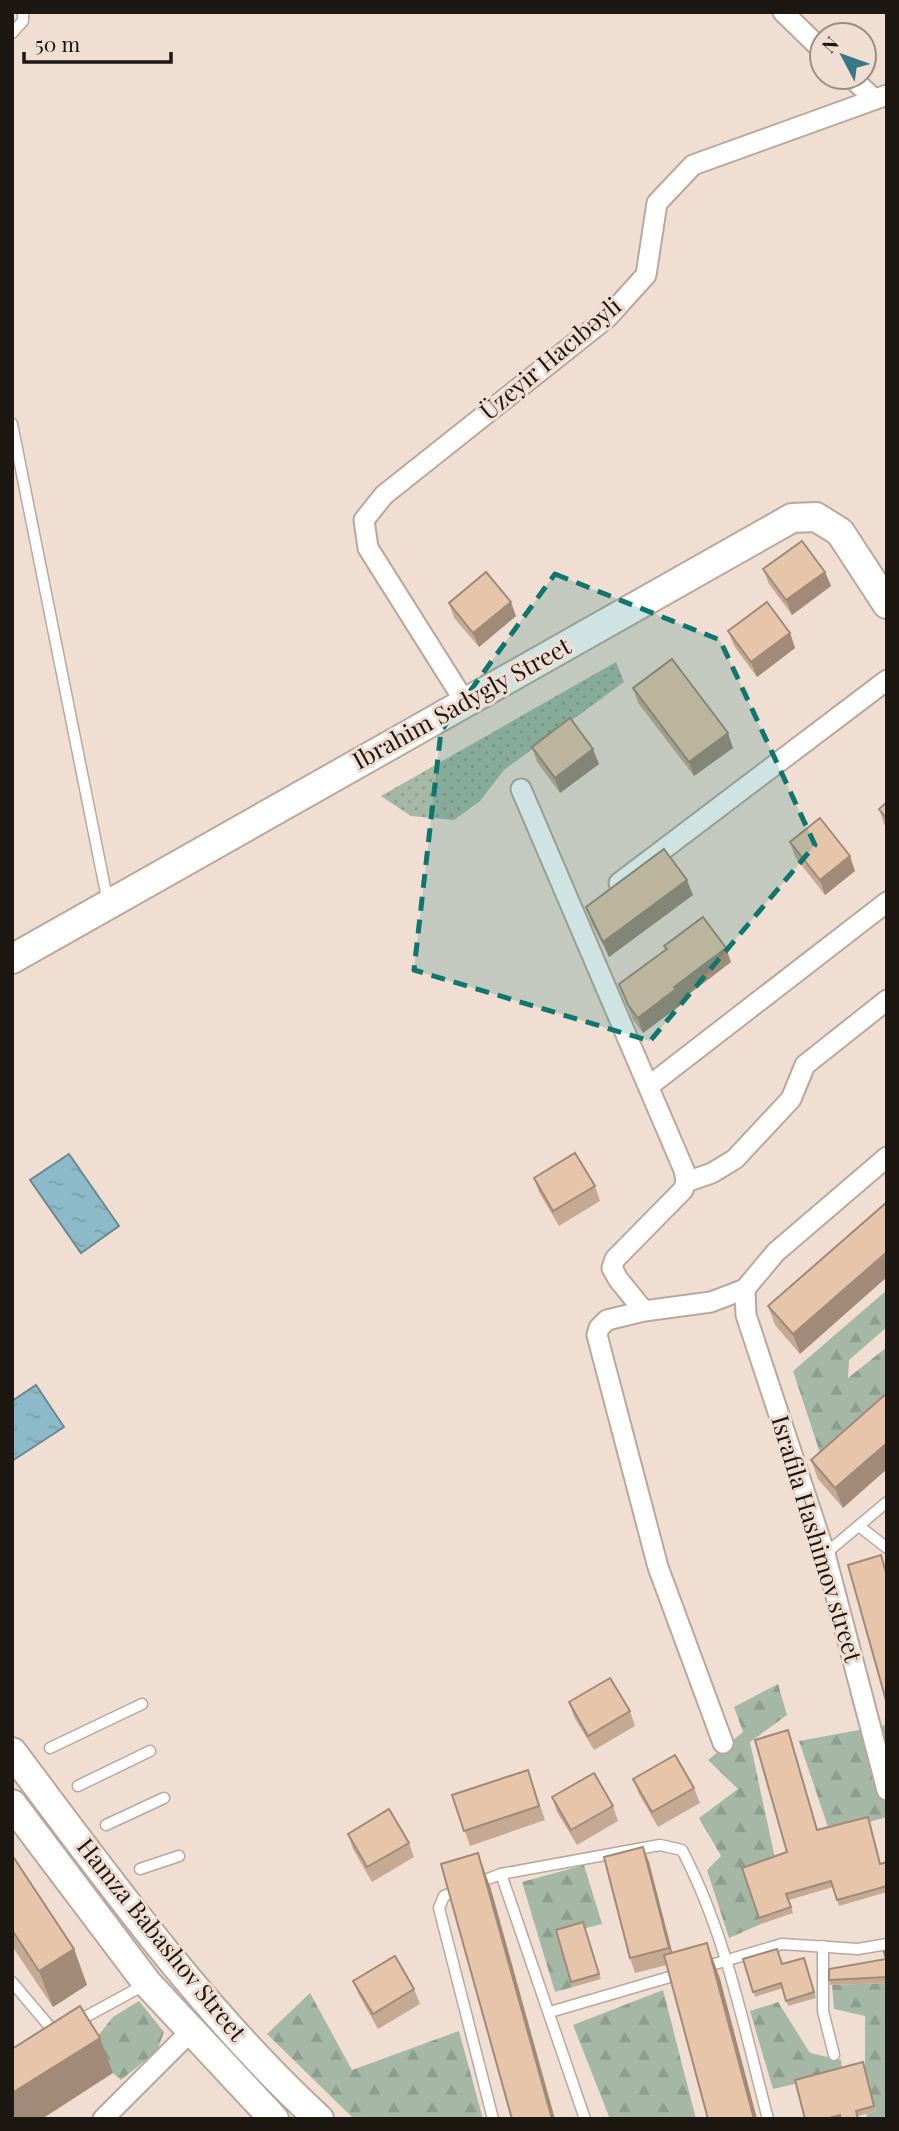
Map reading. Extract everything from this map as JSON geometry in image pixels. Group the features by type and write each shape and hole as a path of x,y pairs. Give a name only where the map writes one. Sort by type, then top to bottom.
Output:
{"street":[{"path":"783,12 808,36"},
{"name":"Üzeyir Hacıbəyli","path":"465,702 368,548 364,520 384,495 608,317 646,275 657,203 694,165 881,97"},
{"name":"Ibrahim Sadygly Street","path":"12,959 792,518 816,517 840,532 887,604"},
{"path":"587,907 887,681"},
{"path":"521,789 587,907 649,1086 684,1170 686,1182 683,1190 615,1259 612,1268 644,1311"},
{"path":"649,1086 887,902"},
{"path":"686,1182 712,1173 735,1159 790,1099 805,1065 887,1000"},
{"path":"723,1743 658,1567 597,1335 599,1328 607,1320 644,1311 711,1301 746,1289 776,1252 887,1157"},
{"name":"Israfila Hashimov street","path":"746,1289 746,1315 825,1554 887,1790"},
{"name":"Hamza Babashov Street","path":"12,1752 179,1968 287,2089 319,2119"},
{"name":"Hamza Babashov Street","path":"12,1804 147,1983 274,2119"},
{"path":"103,2119 191,2031"}],"lane":[{"path":"12,33 23,21 23,12"},
{"path":"12,424 108,903"},
{"path":"825,1554 887,1502"},
{"path":"859,1526 887,1548"},
{"path":"50,1748 142,1704"},
{"path":"78,1786 150,1751"},
{"path":"107,1825 164,1798"},
{"path":"493,2119 439,1908 444,1896 501,1874 660,1845 682,1850 694,1872 727,1960 768,2119"},
{"path":"140,1869 179,1856"},
{"path":"501,1874 585,2119"},
{"path":"550,2012 782,1944 858,1949 887,1944"},
{"path":"823,1946 823,2011 834,2055"},
{"path":"12,1982 55,2033"},
{"path":"44,2040 147,1983"}],"highlighted area":[{"path":"555,574 720,640 815,845 650,1041 414,970 441,731"}],"green space":[{"path":"616,662 624,682 504,770 480,801 454,820 411,816 381,796"},
{"path":"887,1290 887,1327 849,1360 848,1378 887,1347 887,1405 823,1462 793,1371"},
{"path":"778,1684 787,1715 750,1742 776,1863 744,1874 761,1924 729,1938 707,1870 721,1856 699,1818 738,1789 708,1760 743,1732 734,1707"},
{"path":"886,1725 887,1817 830,1833 799,1741"},
{"path":"584,1865 602,1924 558,1935 573,1987 555,1992 522,1882"},
{"path":"887,1983 887,2119 868,2119 866,2114 876,2111 865,2068 865,2016 834,2009 832,1985"},
{"path":"663,1990 696,2119 610,2119 573,2025"},
{"path":"310,1993 352,2070 459,2031 483,2119 354,2119 267,2034"},
{"path":"139,2001 164,2032 157,2051 121,2080 113,2073 93,2042 113,2017"},
{"path":"778,2002 810,2053 841,2060 842,2073 773,2089 750,2011"}],"water":[{"path":"69,1154 119,1226 81,1253 30,1180"},
{"path":"36,1385 64,1427 12,1461 12,1401"}],"building":[{"path":"802,541 825,572 786,600 763,569"},
{"path":"486,572 511,602 473,633 449,603"},
{"path":"767,602 790,633 751,662 728,631"},
{"path":"672,659 728,733 689,762 633,688"},
{"path":"570,718 593,749 555,778 532,747"},
{"path":"887,802 887,819 879,809"},
{"path":"820,818 850,856 820,880 790,842"},
{"path":"664,849 687,880 603,942 586,907"},
{"path":"703,917 726,948 638,1018 628,1005 619,984 667,949 664,946"},
{"path":"575,1153 595,1186 553,1211 534,1178"},
{"path":"887,1202 887,1252 793,1334 768,1306"},
{"path":"887,1393 887,1443 835,1488 811,1460"},
{"path":"881,1555 887,1576 887,1704 848,1565"},
{"path":"610,1678 630,1711 588,1736 569,1702"},
{"path":"788,1730 817,1830 868,1817 880,1864 887,1862 887,1886 837,1900 831,1881 786,1894 791,1907 759,1918 742,1868 787,1852 755,1740"},
{"path":"675,1755 694,1788 652,1812 633,1779"},
{"path":"528,1770 539,1806 464,1831 452,1795"},
{"path":"594,1773 613,1806 571,1830 552,1797"},
{"path":"389,1809 409,1843 367,1867 348,1834"},
{"path":"643,1847 669,1948 630,1958 604,1857"},
{"path":"478,1853 552,2119 512,2119 441,1864"},
{"path":"12,1855 74,1949 39,1971 12,1930"},
{"path":"583,1922 599,1974 571,1982 556,1930"},
{"path":"707,1943 754,2119 708,2119 664,1955"},
{"path":"777,1949 782,1964 804,1958 814,1992 786,2001 781,1983 753,1992 743,1959"},
{"path":"884,1952 887,1952 887,1977 829,1980 829,1969 886,1959"},
{"path":"395,1956 414,1989 373,2014 353,1981"},
{"path":"80,2006 100,2038 12,2093 12,2049"},
{"path":"863,2062 874,2106 856,2111 858,2119 841,2119 840,2115 826,2119 805,2119 795,2080"}]}
